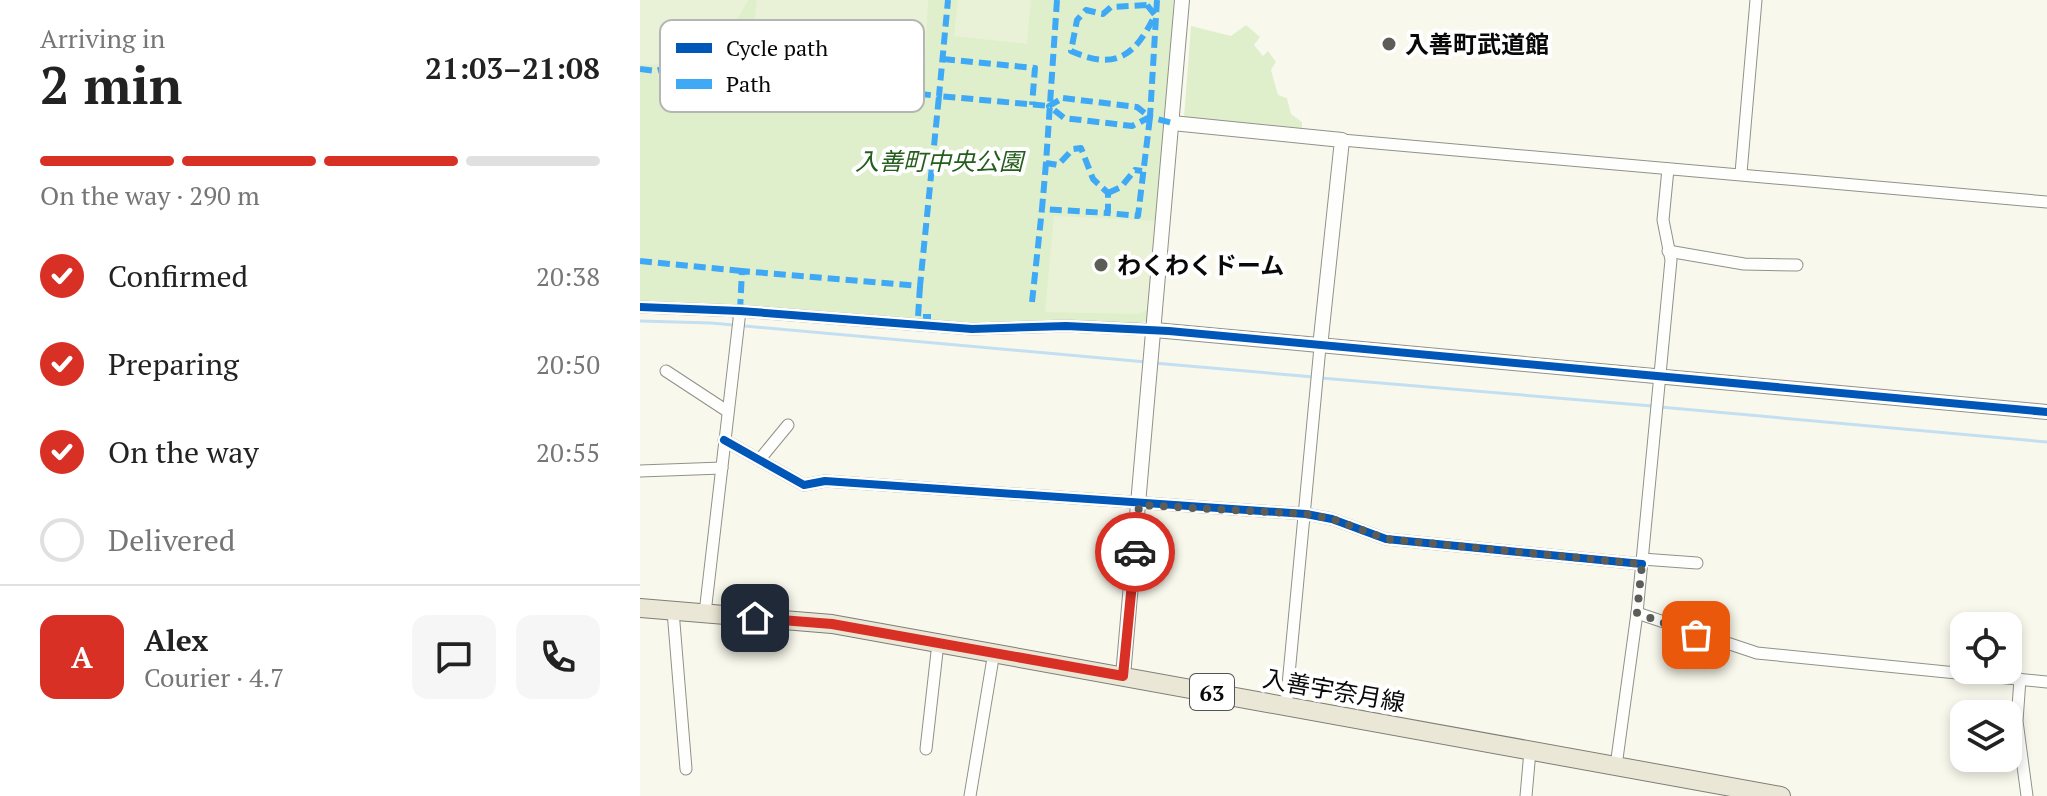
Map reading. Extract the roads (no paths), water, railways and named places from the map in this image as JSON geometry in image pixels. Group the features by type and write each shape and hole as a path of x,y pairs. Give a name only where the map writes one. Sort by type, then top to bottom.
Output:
{"main road":[{"name":"入善宇奈月線","path":"640,608 832,624 1616,766 1717,790 1781,796"}],"street":[{"path":"1123,676 1182,0"},
{"path":"1741,173 1756,0"},
{"path":"1172,123 2047,202"},
{"path":"1286,706 1342,140"},
{"path":"1616,766 1637,613 1671,260 1663,220 1668,169"},
{"path":"1668,251 1744,264 1797,265"},
{"path":"640,307 740,311 972,329 1066,326 1155,330 2047,412"},
{"path":"705,613 740,311"},
{"path":"666,371 727,411"},
{"path":"760,459 788,425"},
{"path":"724,440 804,485 825,481 1139,505 1306,514 1332,519 1386,539 1642,562 1697,563"},
{"path":"640,471 722,468"},
{"path":"673,611 686,769"},
{"path":"1637,613 1757,653 1950,672"},
{"path":"926,749 938,643"},
{"path":"970,796 994,652"},
{"path":"2022,679 2047,682"},
{"path":"2020,684 2017,721 2027,796"},
{"path":"1526,796 1530,751"}],"waterway":[{"path":"640,321 711,323 1146,362"},
{"path":"1154,363 1314,377"},
{"path":"1321,378 1652,406"},
{"path":"1660,407 2047,442"}],"place":[{"name":"入善町武道館","path":"1389,44"},
{"name":"わくわくドーム","path":"1101,265"}],"park label":[{"name":"入善町中央公園","path":"939,161"}]}
